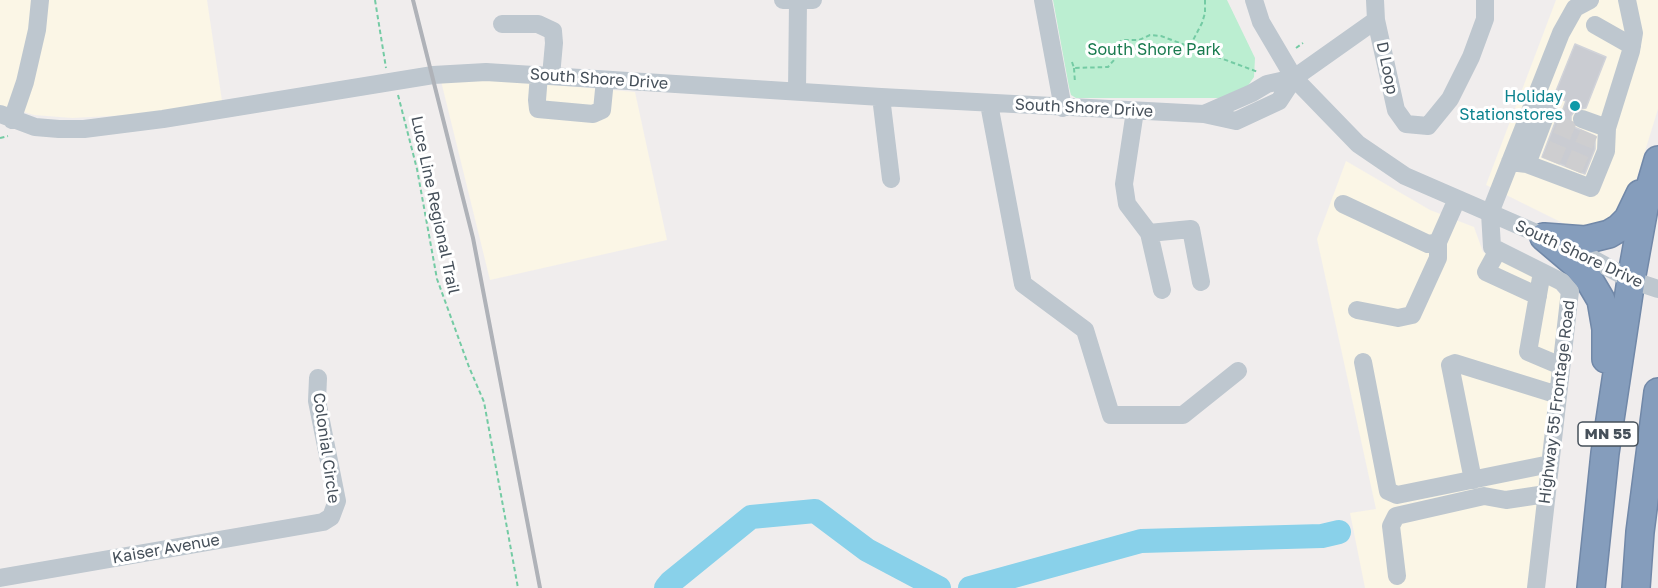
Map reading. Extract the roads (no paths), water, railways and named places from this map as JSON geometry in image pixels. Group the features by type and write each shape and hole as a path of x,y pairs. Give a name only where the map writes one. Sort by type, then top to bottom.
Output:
{"highway":[{"path":"1544,237 1585,240 1609,234 1619,228 1628,219 1658,157"},
{"name":"MN 55","path":"1591,588 1603,469 1631,280 1644,208 1658,157"},
{"path":"1544,237 1577,265 1601,300 1606,329 1603,469"},
{"name":"MN 55","path":"1636,588 1640,532 1658,392"}],"street":[{"path":"6,117 25,82 37,30 40,0"},
{"path":"797,91 798,0"},
{"path":"1043,0 1063,108"},
{"path":"1254,0 1261,22 1294,78"},
{"path":"1375,0 1376,20"},
{"name":"D Loop","path":"1294,78 1376,20 1396,110 1407,124 1428,126 1450,99 1471,57 1485,19 1485,0"},
{"path":"1538,296 1486,272 1498,250 1492,247 1490,213 1549,106 1560,33 1575,8 1590,0"},
{"path":"1519,163 1550,166 1571,175 1591,188 1606,151 1593,126 1632,46 1634,33 1627,0"},
{"path":"502,24 538,24 553,31 554,43 537,100 538,109 593,114 602,110 604,80"},
{"path":"1595,25 1632,46"},
{"name":"South Shore Drive","path":"6,117 35,127 84,129 163,119 433,75 465,73 989,104 1204,114 1236,120 1279,101 1294,78"},
{"name":"South Shore Drive","path":"1204,114 1267,84 1294,78"},
{"name":"South Shore Drive","path":"1294,78 1358,144 1405,176 1580,252 1631,280 1658,289"},
{"path":"881,97 891,179"},
{"path":"989,104 1023,284 1085,330 1111,415 1183,415 1238,371"},
{"path":"1135,111 1124,184 1127,204 1149,233 1162,290"},
{"path":"1357,309 1398,318 1412,315 1438,258 1438,242 1457,199"},
{"path":"1343,204 1428,244 1438,242"},
{"path":"1149,233 1191,229 1201,282"},
{"name":"Highway 55 Frontage Road","path":"1498,250 1562,282 1570,291 1536,588"},
{"path":"1542,272 1528,352 1561,366"},
{"path":"1363,362 1388,491 1397,495 1550,465"},
{"path":"1473,480 1450,365 1455,363 1558,395"},
{"name":"Colonial Circle","path":"318,378 317,401 337,501 331,518"},
{"path":"1397,576 1391,526 1396,516 1484,496 1506,500 1546,494"},
{"name":"Kaiser Avenue","path":"0,578 322,522 331,518"}],"waterway":[{"path":"666,588 751,517 815,511 867,550 939,588"},
{"path":"970,588 1141,541 1322,536 1339,532"}],"tunnel":[{"path":"1551,161 1571,114"},
{"path":"1573,170 1589,133"}],"railway":[{"path":"413,0 473,238 540,588"}],"place":[{"name":"Holiday Stationstores","path":"1575,106"}],"park label":[{"name":"South Shore Park","path":"1154,50"}]}
